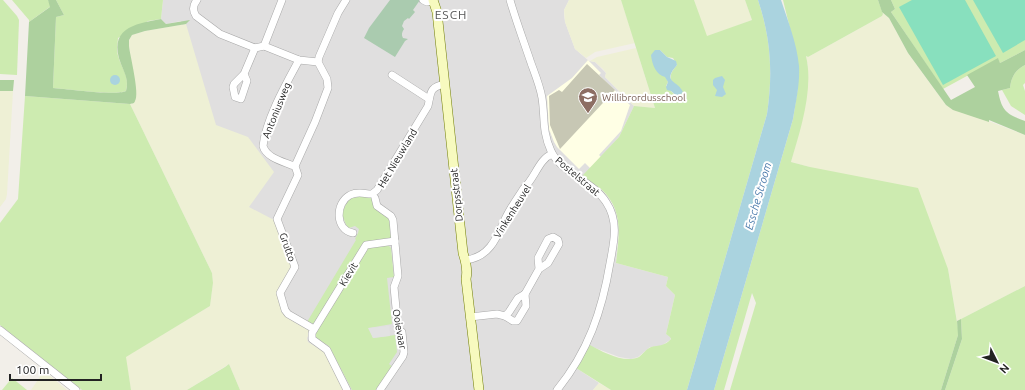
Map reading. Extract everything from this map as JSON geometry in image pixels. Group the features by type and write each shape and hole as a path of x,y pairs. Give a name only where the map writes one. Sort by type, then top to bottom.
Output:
{"street":[{"path":"197,0 193,7 196,16 220,34 255,48 264,46 299,60 318,62"},
{"path":"264,46 282,0"},
{"path":"295,166 316,122 328,88 327,79 318,62 319,57 338,13 346,0"},
{"path":"423,0 427,2 433,0"},
{"name":"Dorpsstraat","path":"433,0 437,12 463,253 466,260 466,279 479,390"},
{"name":"Postelstraat","path":"510,0 542,98 546,140 552,154 569,170 598,191 606,201 615,229 607,284 599,315 590,339 578,362 557,390"},
{"path":"244,74 255,48"},
{"name":"Antoniusweg","path":"295,166 268,154 264,150 263,146 277,104 299,60"},
{"path":"392,75 429,99"},
{"name":"Het Nieuwland","path":"353,233 349,232 340,222 338,216 341,205 350,195 362,192 372,194 378,190 428,106 433,88 445,84"},
{"name":"Vinkenheuvel","path":"466,260 473,259 481,255 490,246 524,188 530,182 545,159 552,154"},
{"name":"Grutto","path":"295,166 298,175 277,219 295,267 280,293 287,313 314,329"},
{"name":"Ooievaar","path":"375,198 377,206 391,216 393,220 398,276 394,287 398,329 402,332 404,352 403,356 380,390"},
{"name":"Kievit","path":"314,329 364,248 369,244 395,241"},
{"path":"505,316 518,298 525,294 539,269"},
{"path":"470,317 497,314 505,316 513,321 517,321 526,306 525,294"},
{"path":"314,329 312,339 327,350 347,390"},
{"path":"0,330 76,390"}],"shaded area":[{"path":"163,0 569,0 564,10 564,15 565,22 575,49 589,61 595,62 606,73 605,77 634,106 619,137 584,176 601,189 608,197 616,211 619,227 616,263 668,277 666,286 675,295 666,334 671,337 670,340 661,346 650,347 638,357 631,359 619,357 590,346 576,368 599,383 593,390 317,390 239,209 181,21 166,24 161,19"},
{"path":"390,0 420,0 413,10 415,12 409,19 408,18 404,21 402,26 404,29 402,36 403,38 408,39 405,41 395,57 364,38 369,28"},
{"path":"569,0 621,0 635,43 595,52 586,58 575,49 565,22 564,10"},
{"path":"694,0 745,0 752,20 706,37"},
{"path":"882,12 889,18 908,53 946,105 1025,135 1025,286 957,321 948,269 810,167 791,162 798,136 808,80 806,56 808,57 882,16"},
{"path":"186,24 216,125 248,137 274,172 249,207 274,220 292,268 278,293 284,313 307,328 310,332 307,338 308,342 324,352 344,390 240,390 229,364 187,390 131,390 125,357 210,306 213,283 212,273 130,104 134,103 129,46 129,40 132,35 145,31"},
{"path":"636,48 655,108 634,106 605,77 606,73 603,69 595,62 590,61 597,57"},
{"name":"Willibrordusschool","path":"588,60 601,73 599,75 630,105 621,131 599,155 602,158 592,170 585,163 579,169 557,147 549,129 547,96 572,78"},
{"path":"587,64 615,90 560,149 550,125 549,96 559,90 562,92"},
{"path":"0,91 13,91 7,194 6,199 0,207"},
{"path":"389,326 390,336 373,338 368,328"},
{"path":"44,371 67,390 31,390"},
{"path":"599,383 611,390 593,390"}],"green space":[{"path":"0,0 3,0 19,20 17,75 0,74"},
{"path":"12,0 48,0 51,6 29,22 29,20"},
{"path":"48,0 56,0 64,15 56,17 53,88 102,93 126,91 126,78 118,52 118,43 126,30 141,23 161,19 166,24 190,20 186,24 145,31 132,35 129,40 129,46 136,91 135,102 133,103 25,96 29,22 50,7"},
{"path":"56,0 163,0 161,19 148,21 118,38 117,48 119,59 127,79 126,91 102,93 53,88 56,17 64,15"},
{"path":"621,0 694,0 707,36 752,20 745,0 758,0 766,29 770,57 770,85 767,114 687,390 611,390 576,368 590,345 620,358 633,359 639,357 651,347 666,343 671,339 666,334 675,295 666,286 668,277 616,263 619,233 617,214 608,197 601,189 583,175 619,137 634,106 655,108","holes":["655,50 660,50 667,57 673,58 677,65 672,72 671,78 674,84 681,89 674,94 666,86 668,82"]},
{"path":"783,0 878,0 883,14 882,16 808,57 806,56 808,69 807,96 802,124 791,162 918,188 948,269 958,328 958,335 941,390 730,390 756,303 752,293 724,390 714,390 793,119 798,87 797,57"},
{"path":"878,0 891,0 895,9 891,12 951,100 975,87 967,75 998,58 1000,63 1025,50 1025,65 1014,75 1010,88 998,91 1001,103 1006,111 1009,114 1025,121 1025,135 989,120 989,122 953,110 946,105 908,53 889,18 882,12"},
{"path":"891,0 1025,0 1025,50 1000,63 998,59 943,89 891,12 895,9"},
{"path":"912,0 965,0 996,56 943,85 899,7"},
{"path":"973,0 1025,0 1025,40 1003,53"},
{"path":"1025,65 1025,83 1023,85 1025,91 1025,115 1011,106 1002,90 1010,88 1014,75"},
{"path":"0,80 14,80 13,91 0,91"},
{"path":"25,96 130,104 212,273 213,283 210,306 126,357 131,390 82,390 0,325 0,223 18,199"},
{"path":"352,197 371,197 390,218 391,237 388,240 364,242 315,323 311,324 307,322 356,240 355,239 359,229 355,226 349,228 347,227 343,217 341,216 348,201 347,199"},
{"path":"388,245 391,248 394,277 387,278 392,324 369,328 373,338 395,335 397,352 389,364 393,367 378,390 352,390 329,346 315,338 315,334 366,248"},
{"path":"1025,286 1025,390 945,390 962,339 961,319"},
{"path":"961,319 962,339 945,390 941,390 958,335 957,321"},
{"path":"229,364 240,390 187,390 225,367"},
{"path":"12,378 27,390 2,390"}],"water":[{"name":"Essche Stroom","path":"758,0 781,0 792,33 798,58 798,92 793,119 714,390 687,390 767,114 770,85 770,57 766,29"},
{"path":"655,50 660,50 667,57 676,61 677,65 670,75 672,81 681,88 683,92 680,95 677,96 671,91 667,90 666,87 668,82 665,77 659,74 655,69 651,55"},
{"path":"113,75 117,75 119,76 119,84 113,85 110,82 110,78"},
{"path":"722,76 725,80 723,87 726,94 722,97 715,96 717,90 713,85 713,80"}],"place":[{"name":"Willibrordusschool","path":"588,114"}],"district":[{"name":"ESCH","path":"451,15"}]}
